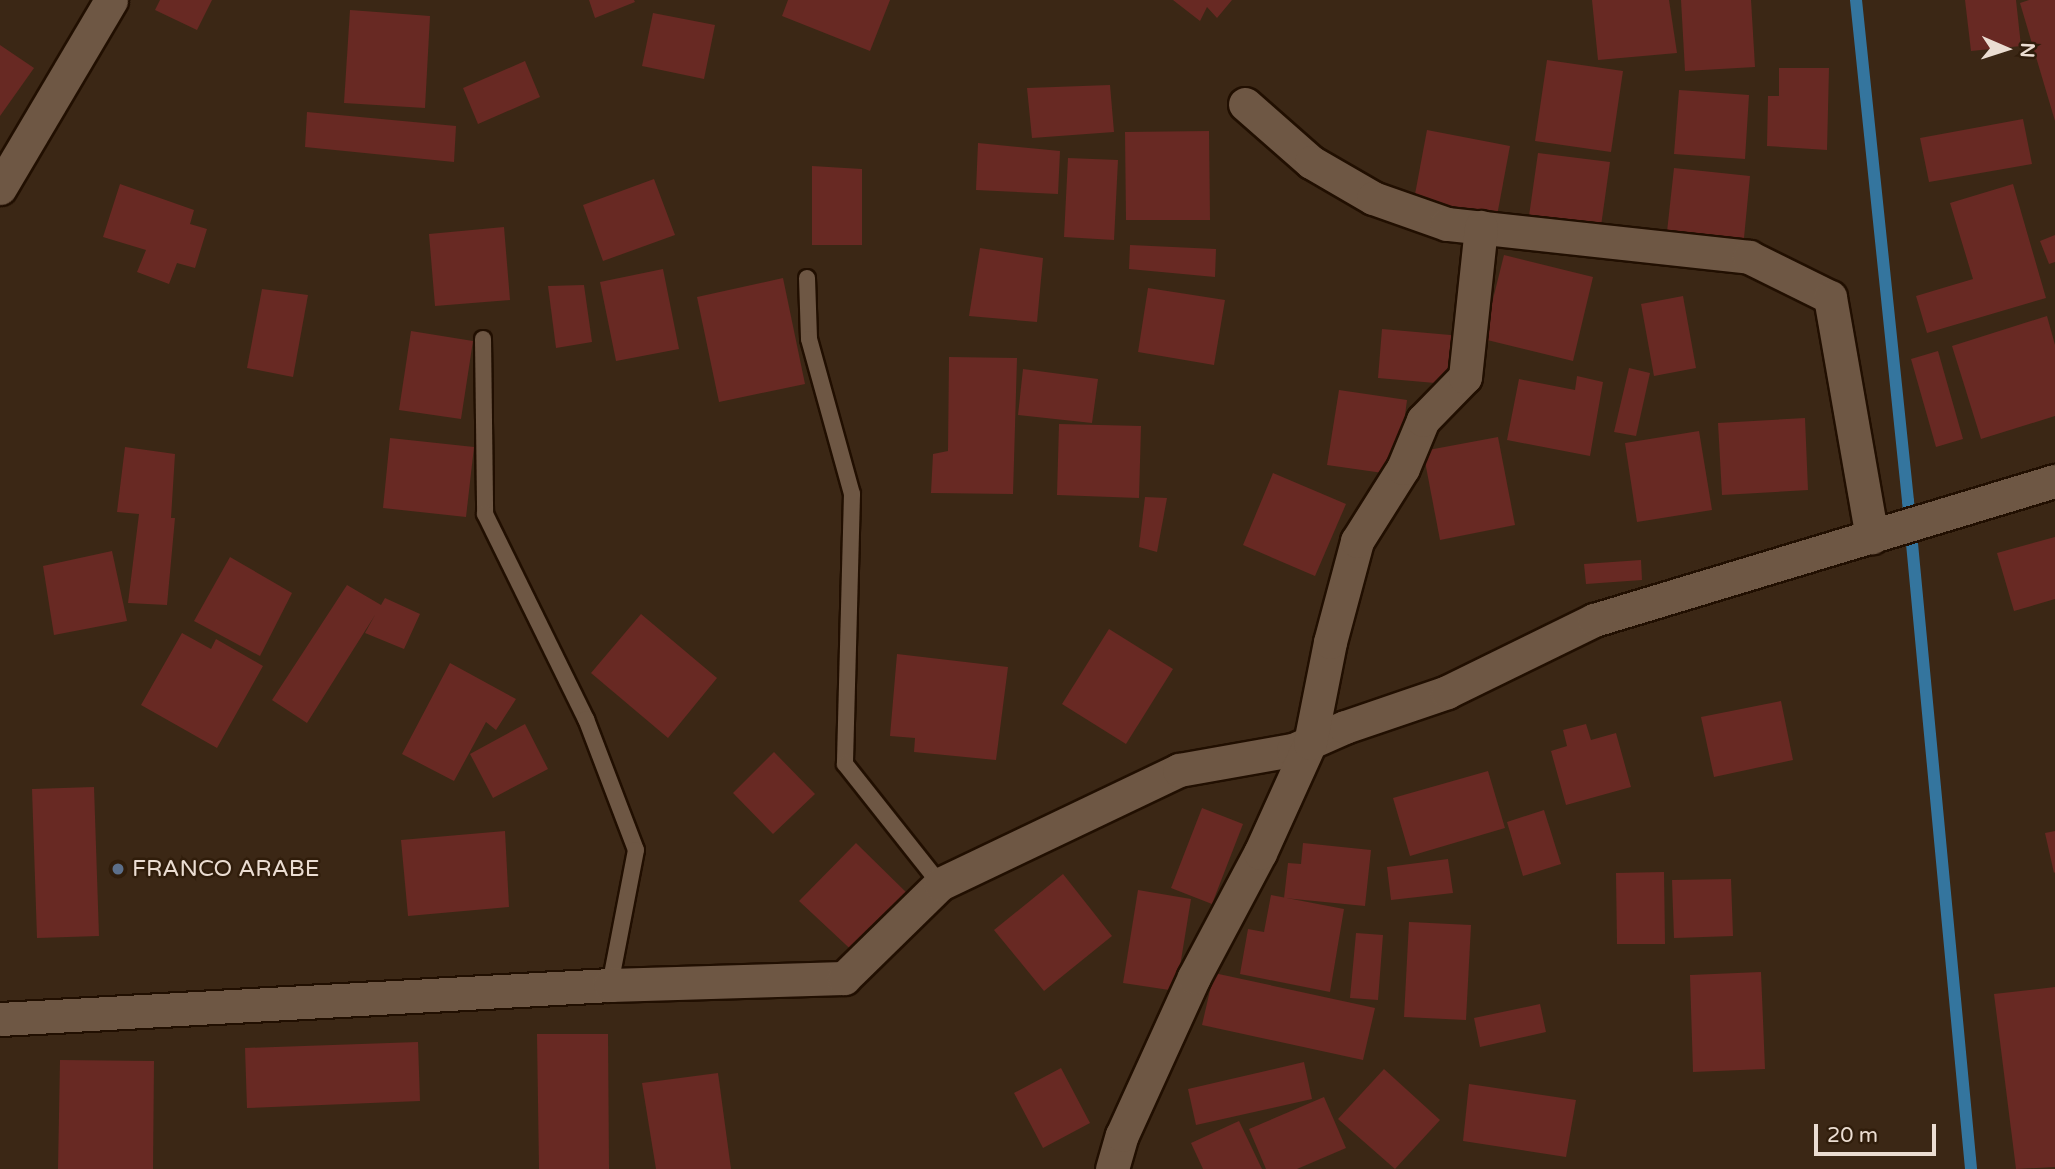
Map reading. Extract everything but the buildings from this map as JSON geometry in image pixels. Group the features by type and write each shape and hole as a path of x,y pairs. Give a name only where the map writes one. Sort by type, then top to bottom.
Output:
{"street":[{"path":"0,188 111,0"},
{"path":"1245,104 1311,162 1373,198 1447,224 1749,257 1830,297 1884,533"},
{"path":"1112,1169 1122,1135 1194,977 1260,853 1310,743 1330,642 1357,541 1403,468 1423,420 1465,377 1481,228"},
{"path":"0,1019 610,985 844,978 940,884 1179,770 1293,750 1447,692 1594,620 2055,481"}],"lane":[{"path":"807,278 810,339 852,494 845,764 940,884"},
{"path":"483,339 485,514 586,719 636,850 610,985"}],"waterway":[{"path":"1856,0 1908,501 1971,1169"}],"place":[{"name":"FRANCO ARABE","path":"118,869"}]}
